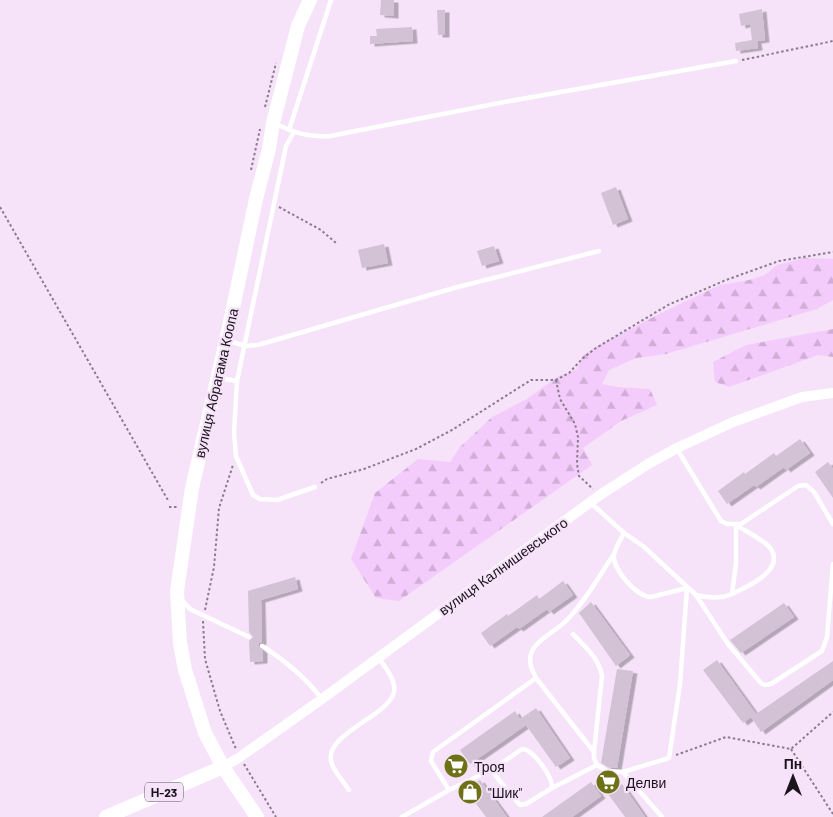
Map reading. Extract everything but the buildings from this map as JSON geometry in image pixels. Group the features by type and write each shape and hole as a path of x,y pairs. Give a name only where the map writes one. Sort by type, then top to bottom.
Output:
{"main road":[{"name":"вулиця Абрагама Коопа","path":"257,817 222,767 205,733 185,670 180,643 177,591 192,488 273,123 298,26 310,0"},
{"name":"Н-23","path":"106,817 222,767"}],"street":[{"name":"вулиця Калнишевського","path":"222,767 240,757 379,658 590,502 648,464 733,422 802,397 833,393"}],"lane":[{"path":"314,487 277,500 260,499 253,495 236,456 234,433 237,381 246,346 286,146 331,0"},
{"path":"273,123 311,137 330,136 510,101 736,61"},
{"path":"226,341 246,346 267,343 454,288 598,251"},
{"path":"218,377 237,381"},
{"path":"677,448 721,521 736,525 770,548 773,554 773,562 761,579 728,596 710,598 696,595"},
{"path":"736,525 746,522 798,486 806,485 814,492 833,524"},
{"path":"590,502 624,533 643,546 696,595 728,644 761,683 768,684 824,647 827,637 833,564"},
{"path":"732,594 736,564 736,525"},
{"path":"594,752 536,678 530,661 533,649 540,640 566,620 614,554 624,533"},
{"path":"614,554 626,581 646,597 687,588"},
{"path":"574,634 598,661 602,676 594,752 597,765 607,771 623,772 669,758 680,684 687,588"},
{"path":"177,591 182,601 190,609 249,637"},
{"path":"262,646 286,661 309,683 322,699"},
{"path":"349,790 331,763 331,755 334,747 341,739 381,709 394,693 392,681 379,658"},
{"path":"449,790 431,761 433,752 536,678"},
{"path":"402,817 449,790 493,769 522,749 531,752 548,774 552,780 552,788"},
{"path":"493,769 495,775 520,805 526,804 552,788 597,765"},
{"path":"623,772 662,817"}],"path":[{"path":"736,61 833,41"},
{"path":"274,204 321,230 336,243"},
{"path":"0,207 169,502"},
{"path":"314,487 327,479 364,469 416,449 452,430 531,380 556,380 569,374 596,348 668,305 726,280 779,261 833,252"},
{"path":"556,380 560,399 576,424 578,437 577,464 580,476 600,495"},
{"path":"236,456 219,508 214,567 203,615 205,658 220,711 240,757 276,817"},
{"path":"791,749 833,712"},
{"path":"669,758 726,737 791,749 833,814"}],"green space":[{"path":"804,258 833,259 833,300 817,309 666,354 636,358 609,370 602,384 650,389 657,405 621,421 583,448 592,465 399,601 376,598 351,559 375,493 418,459 450,462 460,447 492,417 525,400 559,376 576,370 583,356 592,349 720,285 765,275 777,265"},
{"path":"833,329 833,357 818,355 729,387 715,382 713,362 746,345"}],"place":[{"name":"Троя","path":"456,766"},
{"name":"Делви","path":"608,782"},
{"name":"\"Шик\"","path":"470,792"}]}
